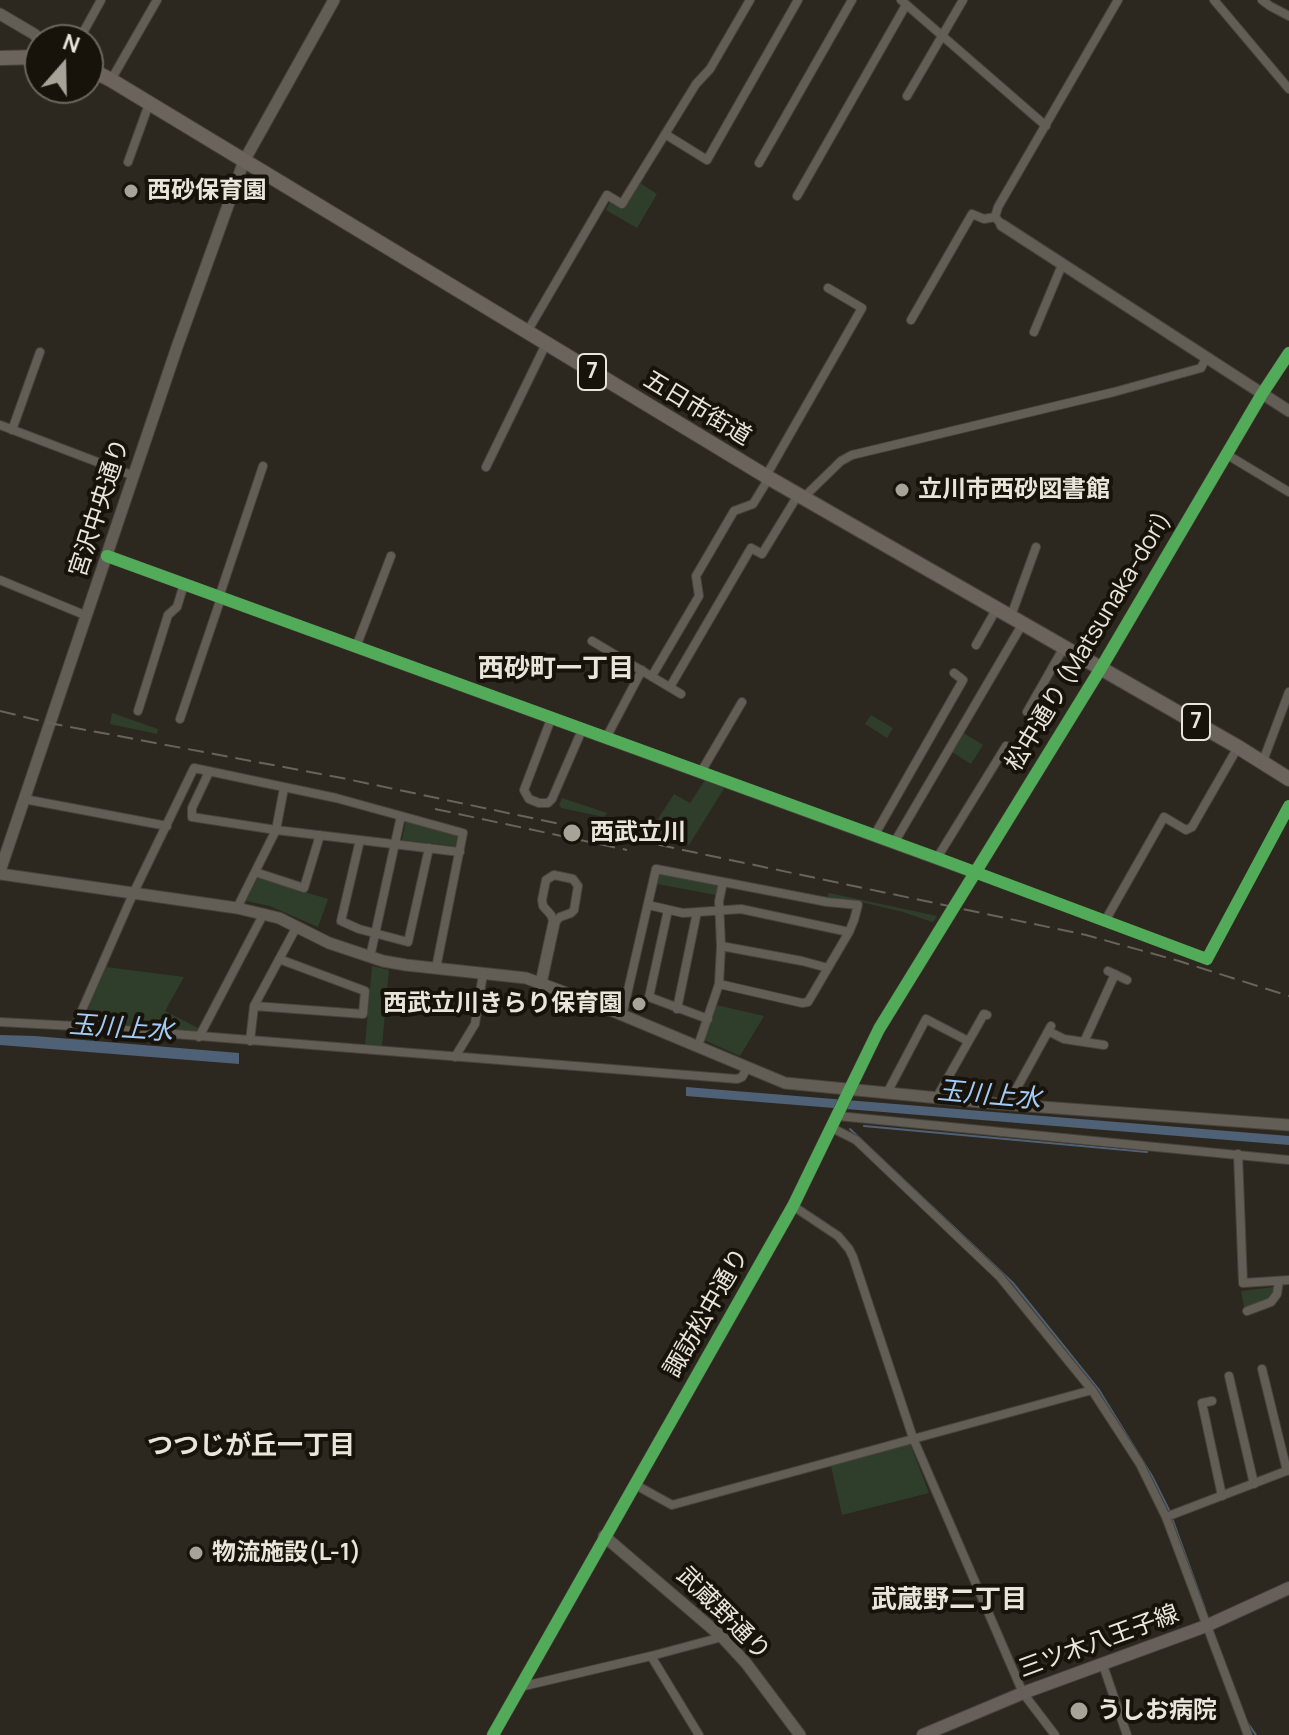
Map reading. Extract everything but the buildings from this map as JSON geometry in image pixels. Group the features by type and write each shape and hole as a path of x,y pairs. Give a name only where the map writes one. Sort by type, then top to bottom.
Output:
{"main road":[{"path":"0,58 24,57"},
{"name":"五日市街道","path":"104,76 767,477 1263,761 1289,779"},
{"name":"三ツ木八王子線","path":"923,1735 1023,1693 1206,1626 1289,1588"}],"street":[{"path":"88,24 101,0"},
{"path":"111,80 157,0"},
{"name":"宮沢中央通り","path":"0,872 177,347 244,161 334,0"},
{"path":"527,332 607,195 622,204 696,84 710,69 750,0"},
{"path":"665,134 707,160 798,0"},
{"path":"759,163 852,0"},
{"path":"907,96 963,0"},
{"path":"999,221 998,207 1118,0"},
{"path":"1214,0 1289,89"},
{"path":"1262,0 1289,16"},
{"path":"797,196 907,3 1046,126"},
{"path":"0,14 24,28"},
{"path":"128,162 149,104"},
{"path":"911,320 972,214 999,221 1289,411"},
{"path":"1034,332 1062,265"},
{"path":"652,676 699,596 696,576 734,511 753,504 862,308 828,288"},
{"path":"486,467 546,344"},
{"path":"12,430 40,352"},
{"name":"松中通り (Matsunaka-dori)","path":"952,910 1289,353"},
{"path":"670,687 751,548 762,554 801,496 841,461 852,455 1201,368 1206,358"},
{"path":"0,425 134,476"},
{"path":"1226,454 1289,492"},
{"path":"179,713 263,466"},
{"path":"894,843 1017,620 1036,547"},
{"path":"107,556 1207,959 1289,806"},
{"path":"356,647 391,556"},
{"path":"0,580 87,616"},
{"path":"138,711 168,615 177,607 184,584"},
{"path":"976,645 997,608"},
{"path":"592,641 681,694"},
{"path":"1027,712 1064,647"},
{"path":"606,738 642,670"},
{"path":"874,836 963,680 954,673"},
{"path":"1263,761 1289,692"},
{"path":"701,772 742,702"},
{"path":"735,715 746,722"},
{"path":"551,719 524,790 529,799 539,803 548,803 555,795 582,730"},
{"path":"1105,921 1164,817 1186,830 1192,827 1238,747"},
{"path":"937,858 963,807 1002,751"},
{"path":"75,1026 133,894 194,768 336,798 463,833 436,968"},
{"path":"209,772 192,808 192,817 460,852"},
{"path":"237,908 276,830 284,788"},
{"path":"24,799 167,826"},
{"path":"370,957 401,816"},
{"path":"255,872 304,888 320,835"},
{"path":"360,840 341,921 408,942 429,848"},
{"path":"622,1016 656,869 827,902 858,905 849,932 808,1002 719,984"},
{"path":"0,872 264,913 329,943 370,957 406,965 513,975 541,983 843,1104 1289,1160"},
{"path":"554,875 573,879 578,886 574,910 555,918 543,906 542,900 546,880 554,875"},
{"path":"698,1046 719,984 719,901 723,882"},
{"path":"648,905 683,913 741,909 849,932"},
{"path":"668,910 649,997 708,1019"},
{"name":"諏訪松中通り","path":"493,1735 793,1206 879,1029 952,910"},
{"path":"677,1009 697,912"},
{"path":"199,1037 264,913"},
{"path":"541,983 555,918"},
{"path":"250,1041 254,1006 297,926"},
{"path":"721,946 828,968"},
{"path":"254,1006 363,1014 365,991 279,959"},
{"path":"1084,1042 1111,972 1127,980"},
{"path":"455,1057 475,1024 483,974"},
{"path":"937,1097 984,1014 987,1015"},
{"path":"887,1093 926,1019 968,1041"},
{"path":"0,1022 737,1079 747,1068"},
{"path":"1008,1104 1050,1028 1064,1039 1104,1045"},
{"path":"843,1104 887,1093 1289,1125"},
{"path":"832,1128 856,1140 1000,1277 1092,1390 1143,1463 1169,1516 1206,1626 1248,1735"},
{"path":"1238,1154 1243,1283 1289,1280"},
{"path":"793,1206 838,1236 849,1249 913,1438 1023,1693 1055,1735"},
{"path":"1247,1311 1271,1302 1277,1294 1279,1281"},
{"path":"1169,1516 1288,1470 1262,1369"},
{"path":"1229,1376 1254,1484"},
{"path":"634,1484 672,1505 1092,1390"},
{"path":"1212,1401 1202,1403 1222,1496"},
{"name":"武蔵野通り","path":"604,1536 722,1637 746,1663 800,1735"},
{"path":"520,1687 722,1637"},
{"path":"651,1656 699,1735"},
{"path":"1103,1665 1127,1735"}],"green space":[{"path":"640,183 657,194 637,228 606,210 610,201 624,209"},
{"path":"112,713 158,729 157,734 110,724"},
{"path":"871,715 893,728 887,738 865,724"},
{"path":"964,733 983,745 971,764 952,752"},
{"path":"705,780 725,787 689,845 647,836 674,794 690,803"},
{"path":"562,798 607,813 604,817 561,808"},
{"path":"406,821 458,835 455,846 402,840"},
{"path":"659,875 715,885 718,887 716,895 657,884"},
{"path":"258,878 328,899 318,927 270,906 246,901"},
{"path":"829,893 937,916 932,922 857,901 826,899"},
{"path":"372,966 389,970 382,1046 365,1045"},
{"path":"106,967 184,977 165,1011 198,1028 196,1032 83,1021"},
{"path":"716,1005 764,1016 740,1056 704,1040"},
{"path":"1274,1287 1271,1299 1244,1307 1241,1291"},
{"path":"910,1444 929,1493 842,1515 831,1466"}],"water":[{"path":"0,1035 239,1053 239,1064 0,1045"},
{"path":"686,1087 1289,1136 1289,1145 686,1096"}],"waterway":[{"path":"864,1126 1147,1152"},
{"path":"850,1129 1013,1283 1099,1390 1152,1476 1170,1512"},
{"path":"1172,1518 1205,1609"},
{"path":"1247,1722 1256,1735"}],"railway":[{"path":"0,711 342,778 1086,935 1289,996"},
{"path":"435,809 627,850"}],"cycle path":[{"path":"493,1735 793,1206 879,1029 1101,668 1289,353"},
{"path":"107,556 1207,959 1289,806"}],"place":[{"name":"西砂保育園","path":"131,191"},
{"name":"立川市西砂図書館","path":"902,490"},
{"name":"西武立川","path":"572,833"},
{"name":"西武立川きらり保育園","path":"639,1004"},
{"name":"物流施設(L-1)","path":"196,1553"},
{"name":"うしお病院","path":"1079,1711"}],"district":[{"name":"西砂町一丁目","path":"556,670"},
{"name":"つつじが丘一丁目","path":"251,1447"},
{"name":"武蔵野二丁目","path":"949,1601"}],"water label":[{"name":"玉川上水","path":"121,1029"},
{"name":"玉川上水","path":"989,1096"}]}
